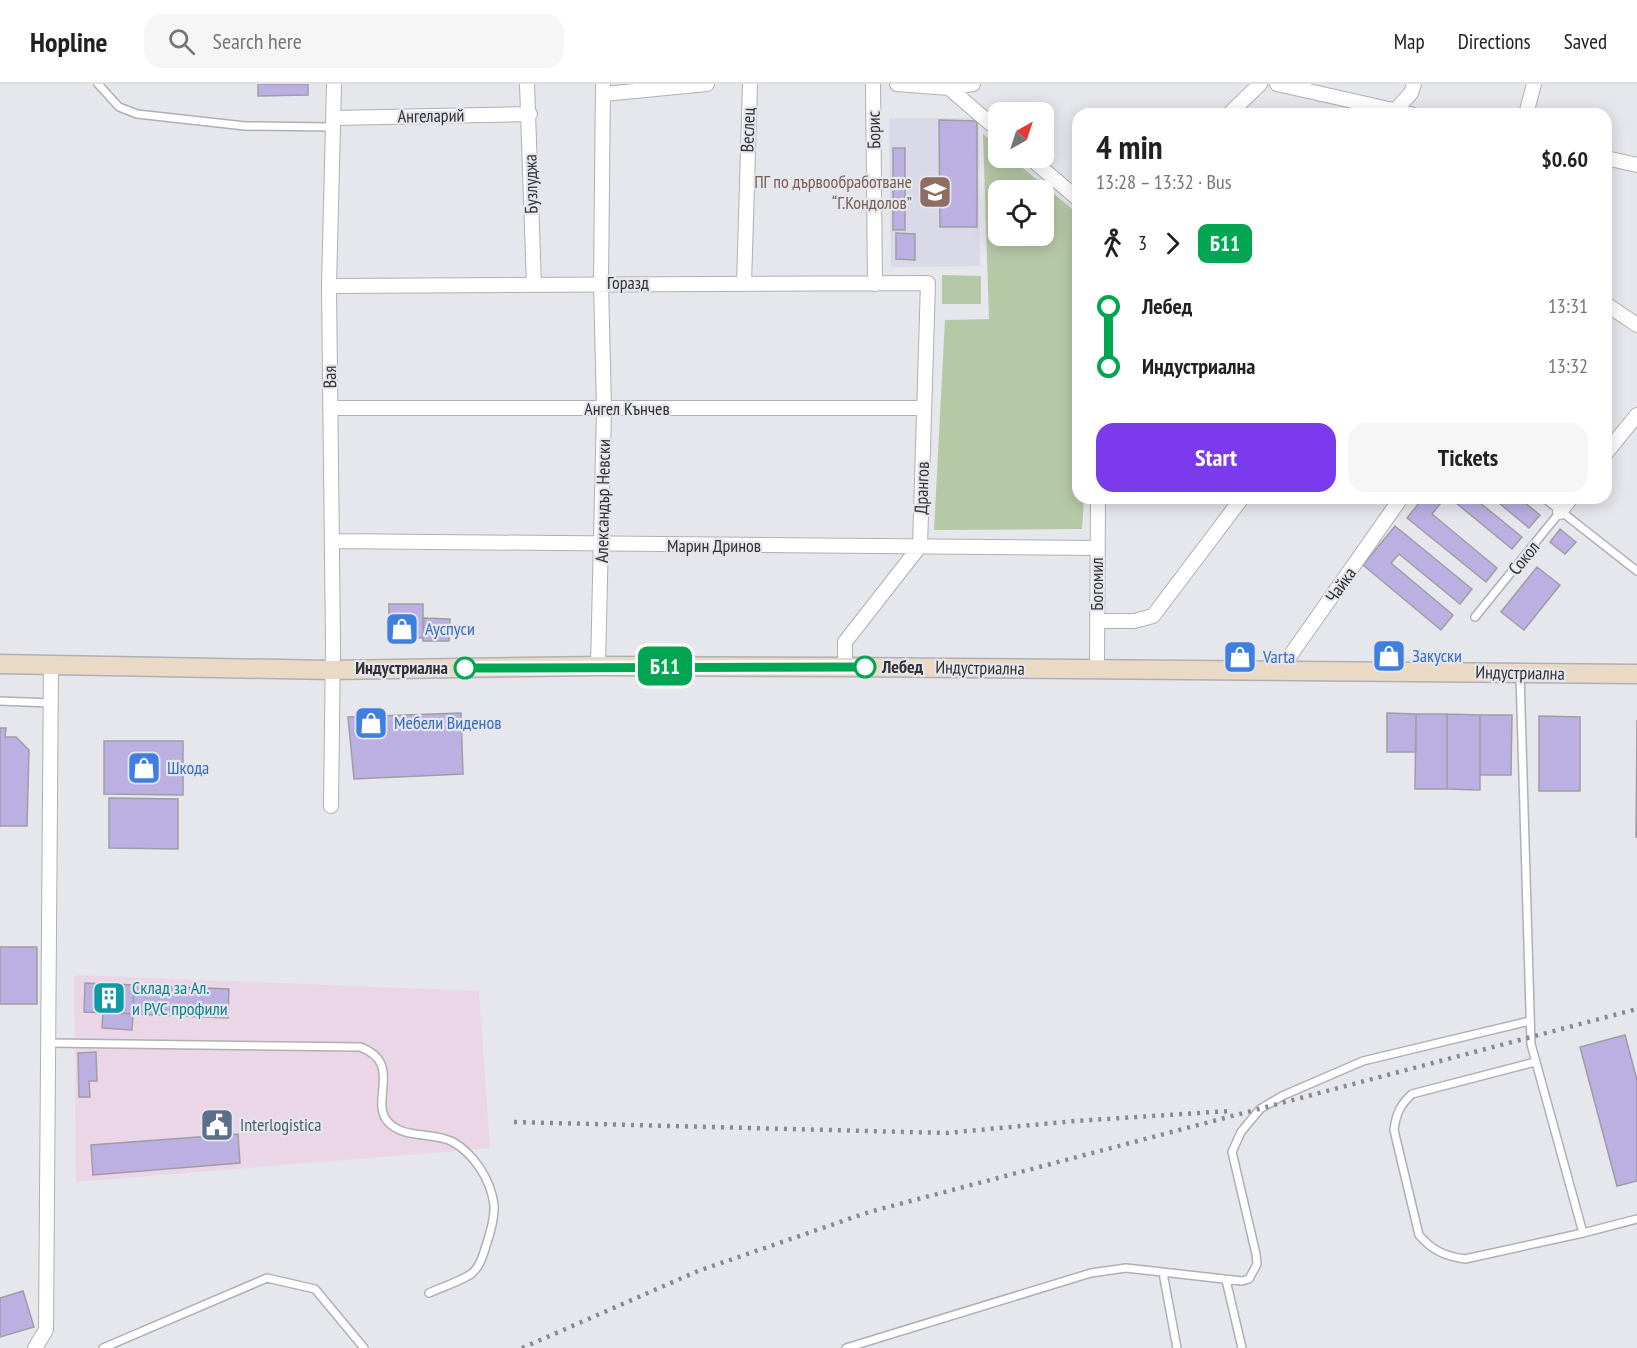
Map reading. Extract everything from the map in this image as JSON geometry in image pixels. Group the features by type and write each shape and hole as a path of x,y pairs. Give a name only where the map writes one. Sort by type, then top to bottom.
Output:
{"main road":[{"name":"Индустриална","path":"0,664 331,670 598,666 1637,674"}],"street":[{"name":"Вая","path":"331,806 332,541 328,286 333,84"},
{"name":"Бузлуджа","path":"527,84 530,114 534,285"},
{"path":"603,89 706,84"},
{"name":"Веслец","path":"744,284 750,84"},
{"name":"Борис","path":"873,84 875,284"},
{"path":"897,84 949,88 973,84"},
{"path":"1235,108 1260,84"},
{"path":"1277,84 1376,108"},
{"path":"1397,108 1411,93 1414,84"},
{"path":"1528,108 1534,84"},
{"path":"949,88 988,121"},
{"name":"Александър Невски","path":"598,666 604,410 601,283 603,89"},
{"name":"Ангеларий","path":"333,123 530,114"},
{"path":"1612,159 1637,165"},
{"path":"1042,168 1072,194"},
{"name":"Горазд","path":"328,286 928,283"},
{"name":"Дрангов","path":"920,546 928,283"},
{"path":"1612,308 1637,325"},
{"name":"Ангел Кънчев","path":"330,408 604,410 924,408"},
{"path":"1612,446 1637,415"},
{"name":"Богомил","path":"1097,670 1098,504"},
{"path":"1097,621 1134,621 1153,616 1237,504"},
{"name":"Чайка","path":"1280,670 1397,504"},
{"name":"Сокол","path":"1560,512 1566,504"},
{"name":"Марин Дринов","path":"332,541 1097,548"},
{"path":"845,667 845,642 920,546"},
{"path":"38,1348 46,1330 51,665"}],"lane":[{"path":"98,84 119,107 136,114 245,126 333,123"},
{"path":"1551,504 1637,571"},
{"name":"Сокол","path":"1475,617 1560,512"},
{"path":"1520,673 1530,1021 1535,1062 1583,1233"},
{"path":"0,701 51,703"},
{"path":"846,1348 1091,1273 1126,1268 1226,1280 1249,1279 1257,1264 1232,1152 1241,1132 1260,1109 1282,1096 1363,1061 1530,1021"},
{"path":"48,1043 360,1047 372,1052 380,1060 383,1071 383,1115 389,1123 410,1133 451,1141 470,1154 486,1179 494,1206 491,1230 480,1263 472,1273 429,1293"},
{"path":"1535,1062 1412,1094 1402,1103 1396,1115 1394,1130 1419,1235 1431,1248 1446,1256 1465,1259 1637,1219"},
{"path":"1164,1273 1177,1348"},
{"path":"103,1348 267,1278 315,1289 364,1348"},
{"path":"1226,1280 1242,1348"}],"shaded area":[{"name":"ПГ по дървообработване “Г.Кондолов”","path":"889,118 979,118 980,266 891,267"},
{"path":"74,975 479,991 490,1148 76,1182"}],"green space":[{"path":"983,134 988,138 988,168 1023,168 1037,180 988,180 988,246 1054,246 1054,194 1072,209 1072,504 1084,504 1082,529 934,530 945,320 989,319"},
{"path":"942,275 981,276 981,304 942,304"}],"building":[{"path":"258,84 308,84 308,95 258,96"},
{"path":"939,120 977,121 977,227 940,227"},
{"path":"893,148 905,148 905,230 893,230"},
{"path":"896,233 915,234 915,260 896,259"},
{"path":"1418,504 1440,504 1432,514 1497,568 1486,582 1407,518"},
{"path":"1457,504 1481,504 1522,537 1512,549"},
{"path":"1500,504 1526,504 1540,515 1529,528"},
{"path":"1395,526 1472,589 1460,604 1399,554 1391,563 1453,615 1441,630 1363,565"},
{"path":"1560,529 1576,542 1565,554 1550,542"},
{"path":"1537,567 1560,585 1524,630 1501,612"},
{"path":"389,604 423,604 423,638 389,637"},
{"path":"424,618 450,619 449,641 423,641"},
{"path":"461,713 463,774 354,779 348,717"},
{"path":"1387,713 1416,714 1416,752 1387,752"},
{"path":"1416,714 1447,714 1447,789 1415,789"},
{"path":"1447,714 1480,715 1480,790 1447,789"},
{"path":"1480,715 1512,715 1511,775 1480,775"},
{"path":"1539,716 1580,717 1580,791 1539,791"},
{"path":"1637,720 1637,837 1636,837"},
{"path":"0,728 6,728 5,737 16,737 29,750 27,826 0,826"},
{"name":"Шкода","path":"104,741 183,741 183,795 104,794"},
{"path":"109,798 178,799 178,849 109,848"},
{"path":"0,947 37,947 37,1004 0,1004"},
{"name":"Склад за Ал. и PVC профили","path":"85,983 134,985 133,1014 84,1012"},
{"path":"134,985 229,989 228,1018 133,1014"},
{"path":"103,1012 133,1014 132,1030 102,1028"},
{"path":"1625,1035 1637,1080 1637,1181 1617,1186 1580,1047"},
{"path":"96,1052 97,1081 89,1081 90,1097 79,1097 78,1053"},
{"path":"238,1134 240,1163 93,1175 91,1145"},
{"path":"23,1291 34,1327 0,1337 0,1298"}],"railway":[{"path":"522,1348 698,1271 869,1212 1637,1009"},
{"path":"514,1122 946,1133 1075,1121 1230,1111"}],"bus line":[{"name":"Б11","path":"465,668 865,667"}],"place":[{"name":"ПГ по дървообработване “Г.Кондолов”","path":"935,192"},
{"name":"Ауспуси","path":"402,629"},
{"name":"Закуски","path":"1389,656"},
{"name":"Varta","path":"1240,657"},
{"name":"Лебед","path":"865,667"},
{"name":"Индустриална","path":"465,668"},
{"name":"Мебели Виденов","path":"371,723"},
{"name":"Шкода","path":"144,768"},
{"name":"Склад за Ал. и PVC профили","path":"109,998"},
{"name":"Interlogistica","path":"217,1125"}]}
